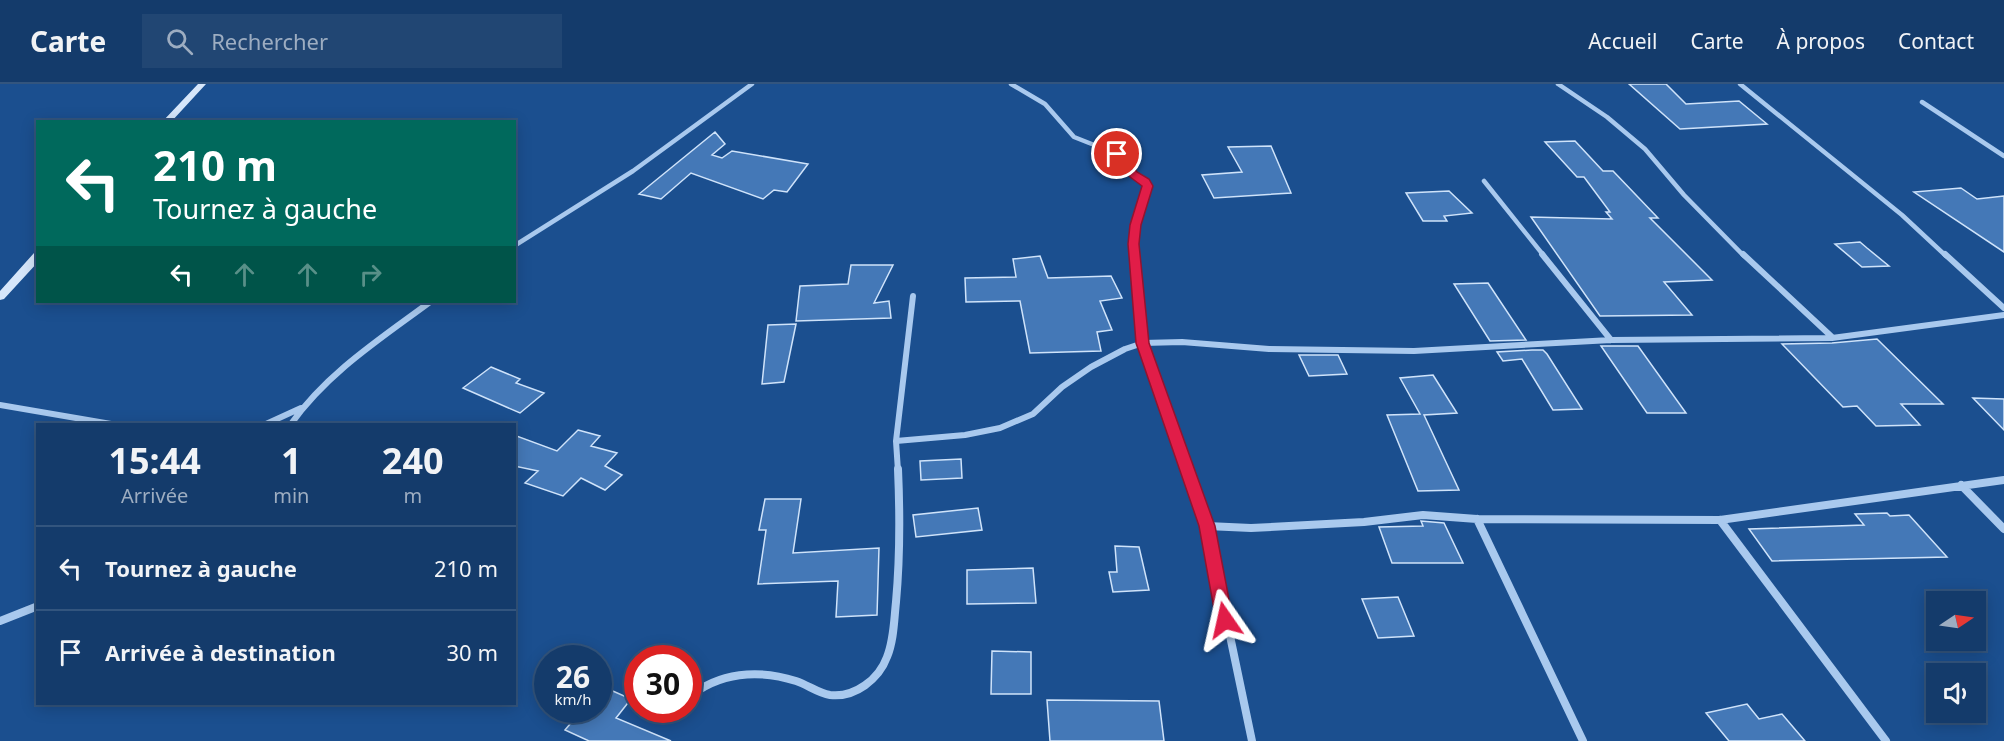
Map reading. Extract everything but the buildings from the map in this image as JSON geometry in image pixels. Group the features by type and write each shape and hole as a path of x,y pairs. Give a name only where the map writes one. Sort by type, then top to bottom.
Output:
{"street":[{"path":"168,120 202,84"},
{"path":"516,245 633,171 752,84"},
{"path":"1011,84 1044,104 1074,137 1117,154 1133,175 1145,181 1147,186 1135,225 1134,244 1143,343 1207,526 1252,741"},
{"path":"1558,84 1607,117 1645,149 1684,195 1734,246 1832,338"},
{"path":"1740,84 1902,215 2004,308"},
{"path":"1922,102 2004,156"},
{"path":"1484,181 1611,340"},
{"path":"0,297 36,257"},
{"path":"702,687 735,675 756,673 792,680 833,695 850,693 870,682 884,666 892,638 897,585 901,515 896,441 913,296"},
{"path":"292,423 301,408 319,388 429,303"},
{"path":"896,441 965,435 1000,428 1033,414 1062,387 1091,367 1125,349 1143,343 1182,342 1269,349 1414,351 1611,340 1832,338 2004,315"},
{"path":"0,405 105,423"},
{"path":"268,423 301,408"},
{"path":"1207,526 1251,528 1364,522 1423,515 1477,519 1720,520 2004,480"},
{"path":"1961,485 2004,529"},
{"path":"1477,519 1583,741"},
{"path":"1720,520 1886,741"},
{"path":"0,621 36,607"}],"route":[{"path":"1117,154 1133,175 1145,181 1147,186 1135,225 1134,244 1143,343 1207,526 1225,620"}]}
